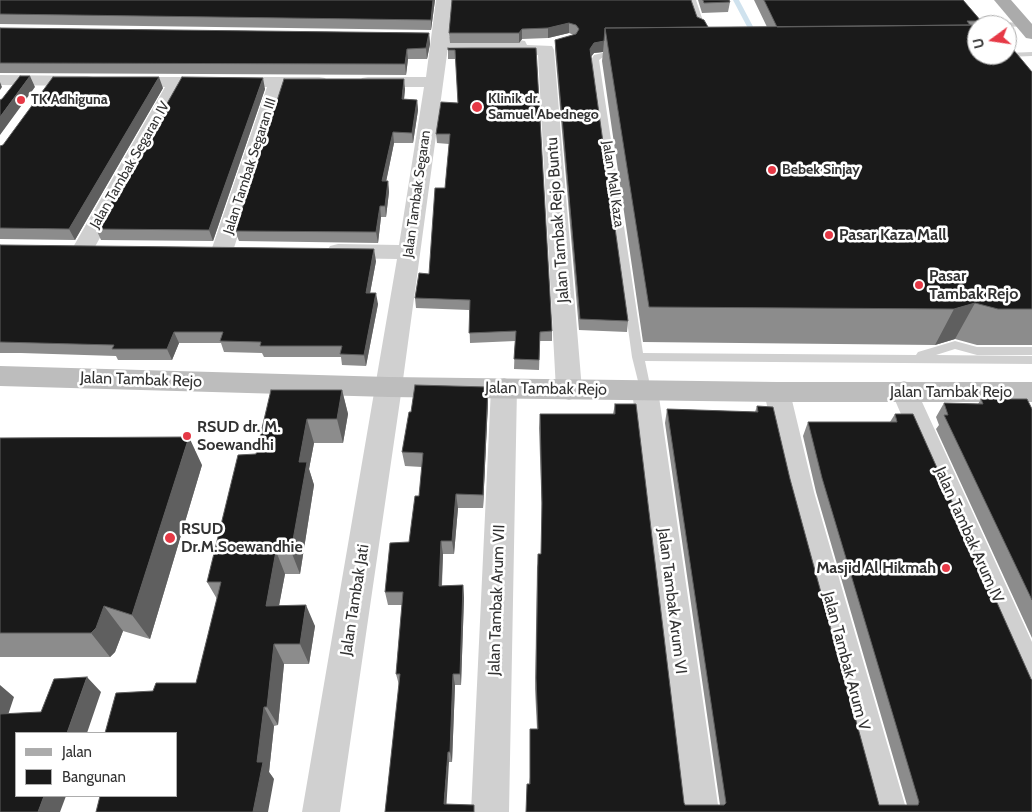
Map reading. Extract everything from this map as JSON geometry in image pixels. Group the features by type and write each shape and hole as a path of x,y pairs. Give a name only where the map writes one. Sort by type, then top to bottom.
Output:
{"main road":[{"path":"1002,0 1028,30"}],"street":[{"name":"Jalan Tambak Segaran","path":"390,387 444,0"},
{"path":"437,41 554,46"},
{"path":"437,41 500,50 554,46"},
{"name":"Jalan Tambak Rejo Buntu","path":"554,46 569,390"},
{"path":"4,99 9,80 335,82"},
{"path":"40,96 51,81"},
{"name":"Jalan Tambak Segaran IV","path":"84,249 177,82"},
{"name":"Jalan Tambak Segaran III","path":"222,250 278,82"},
{"path":"354,82 433,82"},
{"path":"320,251 409,252"},
{"name":"Jalan Tambak Rejo","path":"0,376 569,390 1032,392"},
{"name":"Jalan Tambak Jati","path":"321,812 390,387"},
{"name":"Jalan Tambak Arum VII","path":"490,812 504,388"},
{"name":"Jalan Tambak Arum VI","path":"645,390 700,812"},
{"name":"Jalan Tambak Arum IV","path":"904,391 1032,679"},
{"name":"Jalan Tambak Arum V","path":"777,392 800,492 888,812"}],"lane":[{"path":"692,0 701,27"},
{"path":"954,0 977,23 1028,30"},
{"path":"1017,55 1032,54"},
{"name":"Jalan Mall Kaza","path":"634,55 602,55 595,60 638,357 645,390"},
{"path":"907,359 956,345 976,351 1032,351"},
{"path":"638,357 1032,360"}],"building":[{"path":"0,0 433,0 431,20 0,14"},
{"path":"452,0 691,0 697,17 704,20 708,27 605,28 604,41 594,43 590,49 628,321 580,319 555,40 576,34 579,29 576,25 569,23 548,28 522,29 519,33 449,33"},
{"path":"703,0 729,0 730,2 704,3"},
{"path":"764,0 963,0 976,15 967,15 967,25 777,27"},
{"name":"Pasar Kaza Mall","path":"967,25 967,65 1017,65 1017,54 1032,72 1032,309 998,309 975,303 954,309 649,307 605,28"},
{"path":"0,28 429,33 426,48 407,49 405,64 0,63"},
{"path":"448,48 536,48 552,331 540,332 539,360 514,359 516,331 469,333 470,300 415,298 419,273 429,274 435,188 445,188 450,134 436,134 441,102 458,103 455,50 448,50"},
{"path":"20,76 30,76 0,117 0,100"},
{"path":"53,77 159,77 69,229 0,228 0,146 3,145"},
{"path":"182,77 263,78 209,230 96,229"},
{"path":"284,79 404,79 402,99 417,100 412,133 393,132 382,181 388,181 385,206 380,206 376,232 235,231"},
{"path":"0,245 374,249 366,293 376,293 364,355 340,354 342,346 260,346 261,342 220,341 223,332 174,332 167,349 112,349 114,345 0,342"},
{"path":"415,385 488,387 483,495 456,494 452,541 441,541 439,586 463,585 460,674 453,674 450,752 448,752 444,804 474,805 474,812 385,812 400,674 396,674 403,592 385,592 390,543 409,542 415,496 419,496 423,453 402,452"},
{"path":"271,390 342,390 337,419 307,419 299,462 307,462 291,551 276,551 266,606 306,605 300,644 274,644 267,707 264,707 257,762 263,762 253,812 96,812 100,797 178,797 178,732 105,732 116,693 153,691 156,683 196,683 221,582 207,582 238,455 256,454"},
{"path":"981,399 1027,399 1032,409 1032,600 944,415 948,415 944,403 983,404"},
{"path":"615,404 636,404 685,805 724,805 726,803 667,409 758,412 757,406 773,407 790,479 879,805 918,805 919,802 822,478 808,422 897,422 895,414 913,414 1032,680 1032,812 526,812 527,784 530,784 530,729 538,729 536,678 538,554 541,554 542,503 540,414 615,414"},
{"path":"189,437 132,615 104,606 96,628 91,633 0,633 0,438"},
{"path":"87,677 67,732 15,732 15,797 44,797 38,812 0,812 0,714 41,712 54,679"}],"waterway":[{"path":"736,0 755,36"}],"place":[{"name":"TK Adhiguna","path":"21,100"},
{"name":"Klinik dr. Samuel Abednego","path":"477,107"},
{"name":"Bebek Sinjay","path":"772,170"},
{"name":"Pasar Kaza Mall","path":"829,235"},
{"name":"Pasar Tambak Rejo","path":"919,285"},
{"name":"RSUD dr. M. Soewandhi","path":"187,436"},
{"name":"RSUD Dr.M.Soewandhie","path":"170,538"},
{"name":"Masjid Al Hikmah","path":"946,568"}]}
